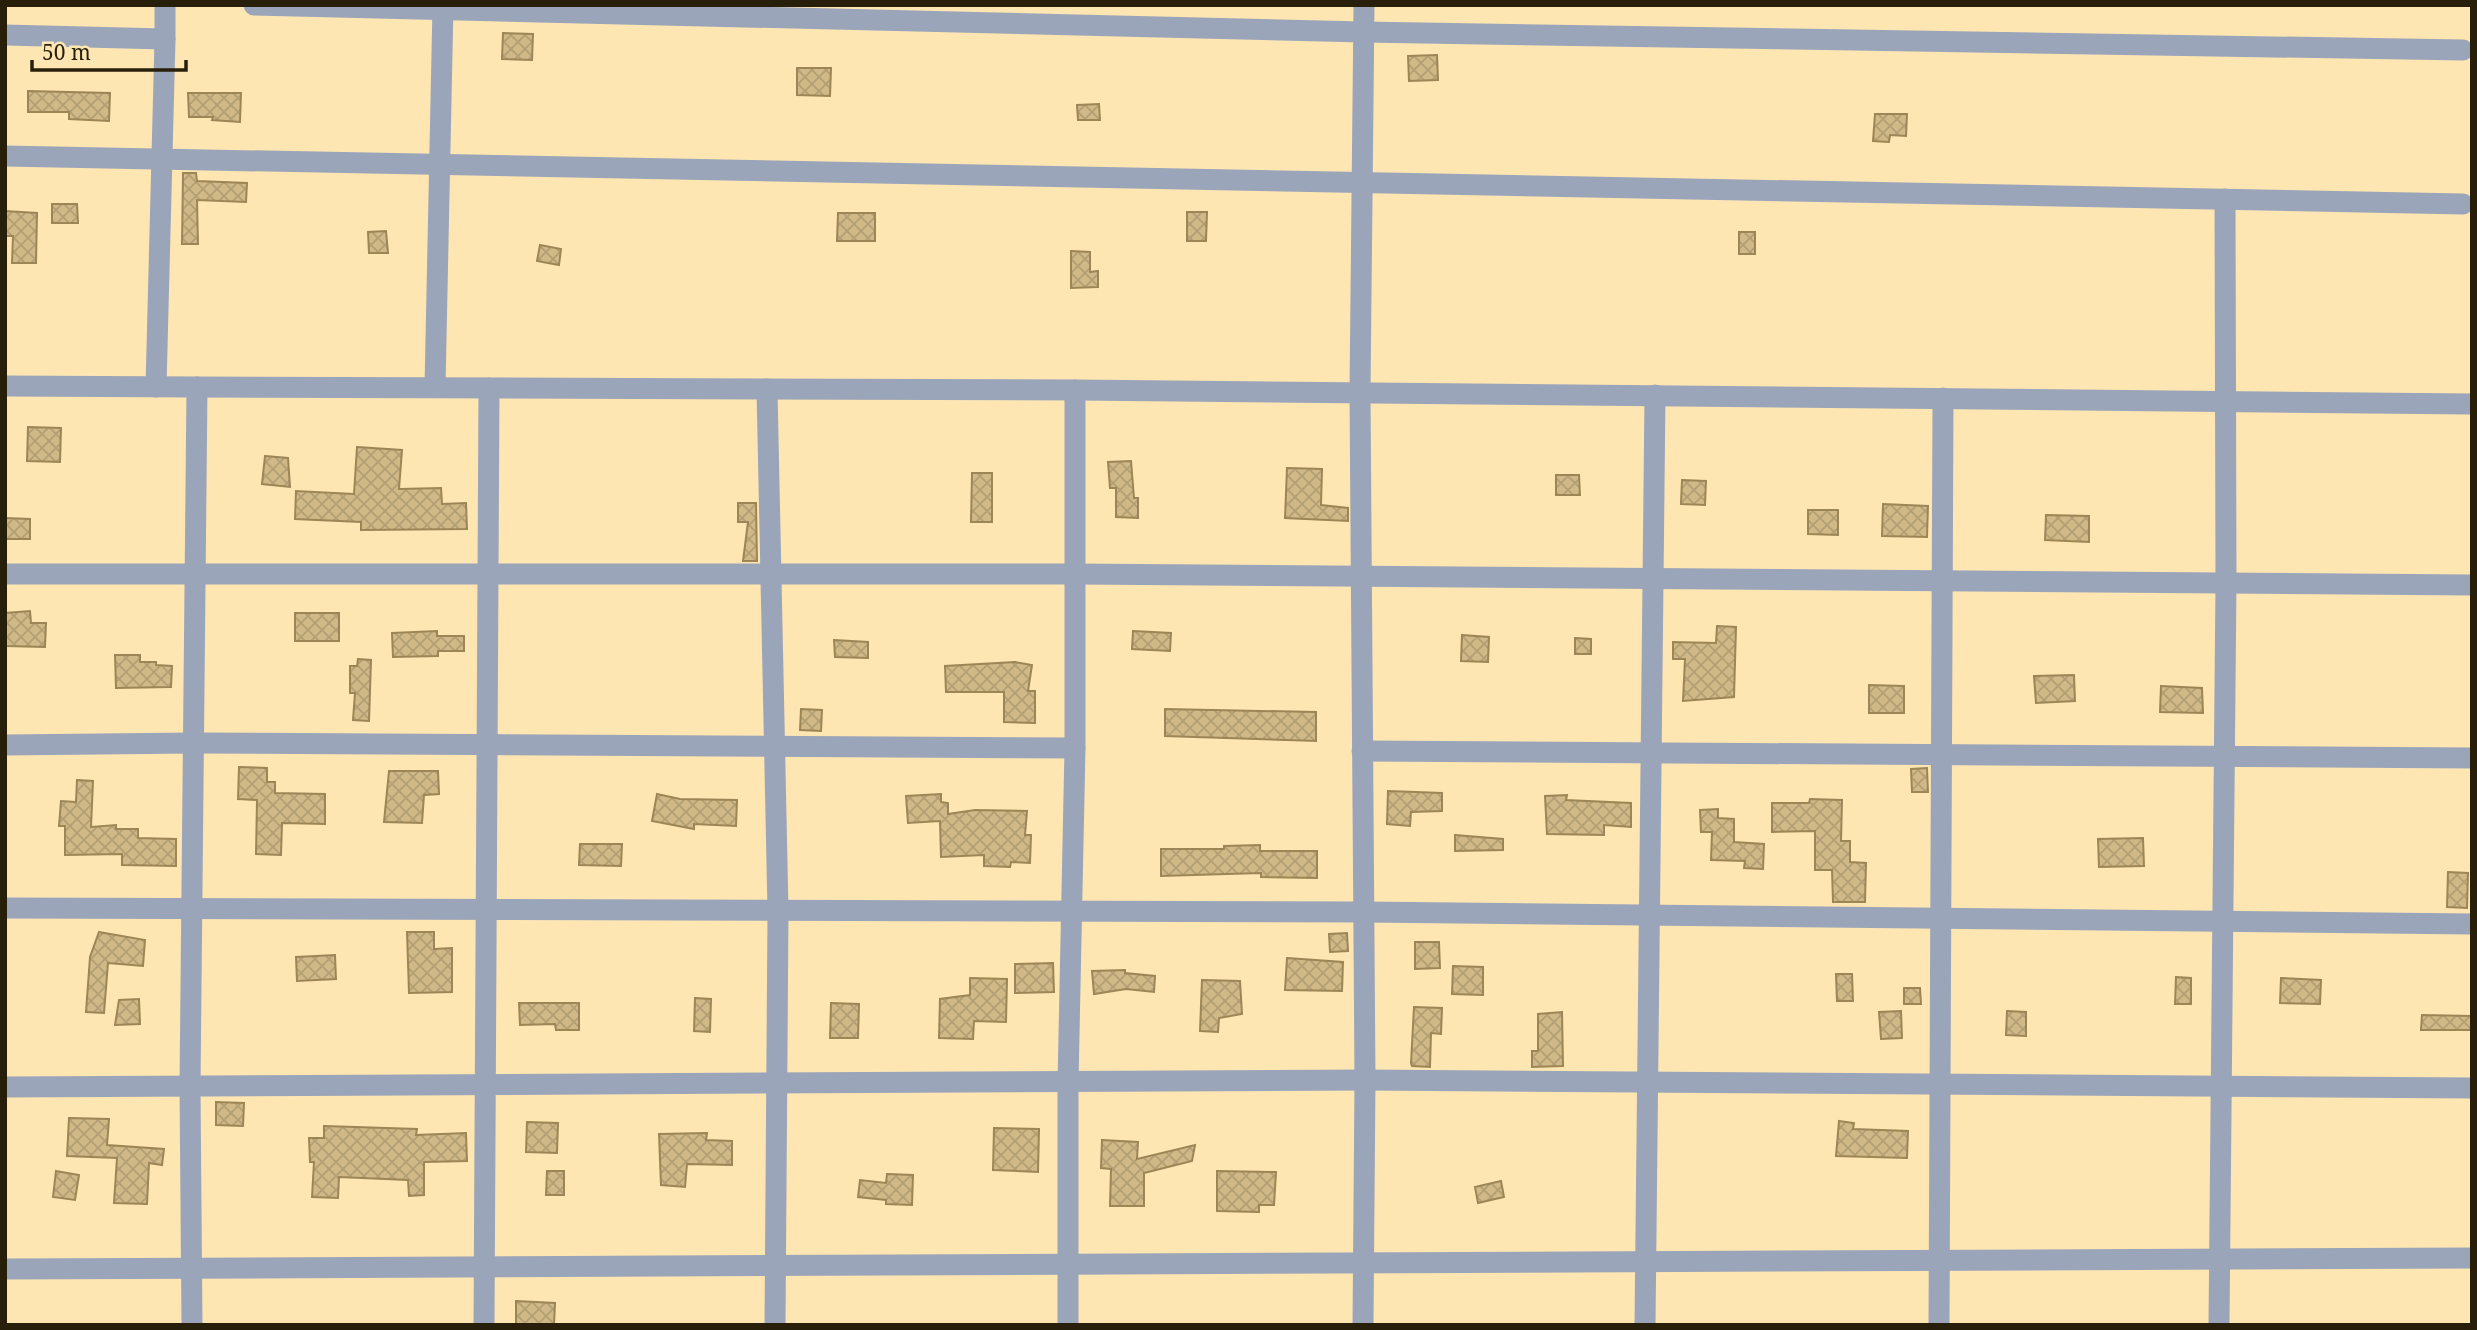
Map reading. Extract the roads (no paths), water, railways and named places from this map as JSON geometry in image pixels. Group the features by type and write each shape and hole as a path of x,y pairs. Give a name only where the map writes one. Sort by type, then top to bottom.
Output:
{"street":[{"path":"156,387 165,5"},
{"path":"254,5 443,7 1363,32 2463,50"},
{"path":"1363,1325 1365,1080 1360,392 1364,5"},
{"path":"435,387 443,7"},
{"path":"5,35 165,39"},
{"path":"5,156 2463,204"},
{"path":"2219,1325 2226,401 2224,199"},
{"path":"5,386 1360,392 2472,404"},
{"path":"192,1325 190,1087 197,387"},
{"path":"484,1325 489,388"},
{"path":"767,389 778,911 775,1325"},
{"path":"1068,1325 1068,1083 1075,748 1075,390"},
{"path":"1645,1325 1655,396"},
{"path":"1939,1325 1943,398"},
{"path":"5,574 1075,574 2472,585"},
{"path":"5,745 194,743 1075,748"},
{"path":"1362,751 2472,758"},
{"path":"5,908 1364,912 2472,924"},
{"path":"5,1087 1365,1080 2472,1088"},
{"path":"5,1269 2472,1258"}]}
